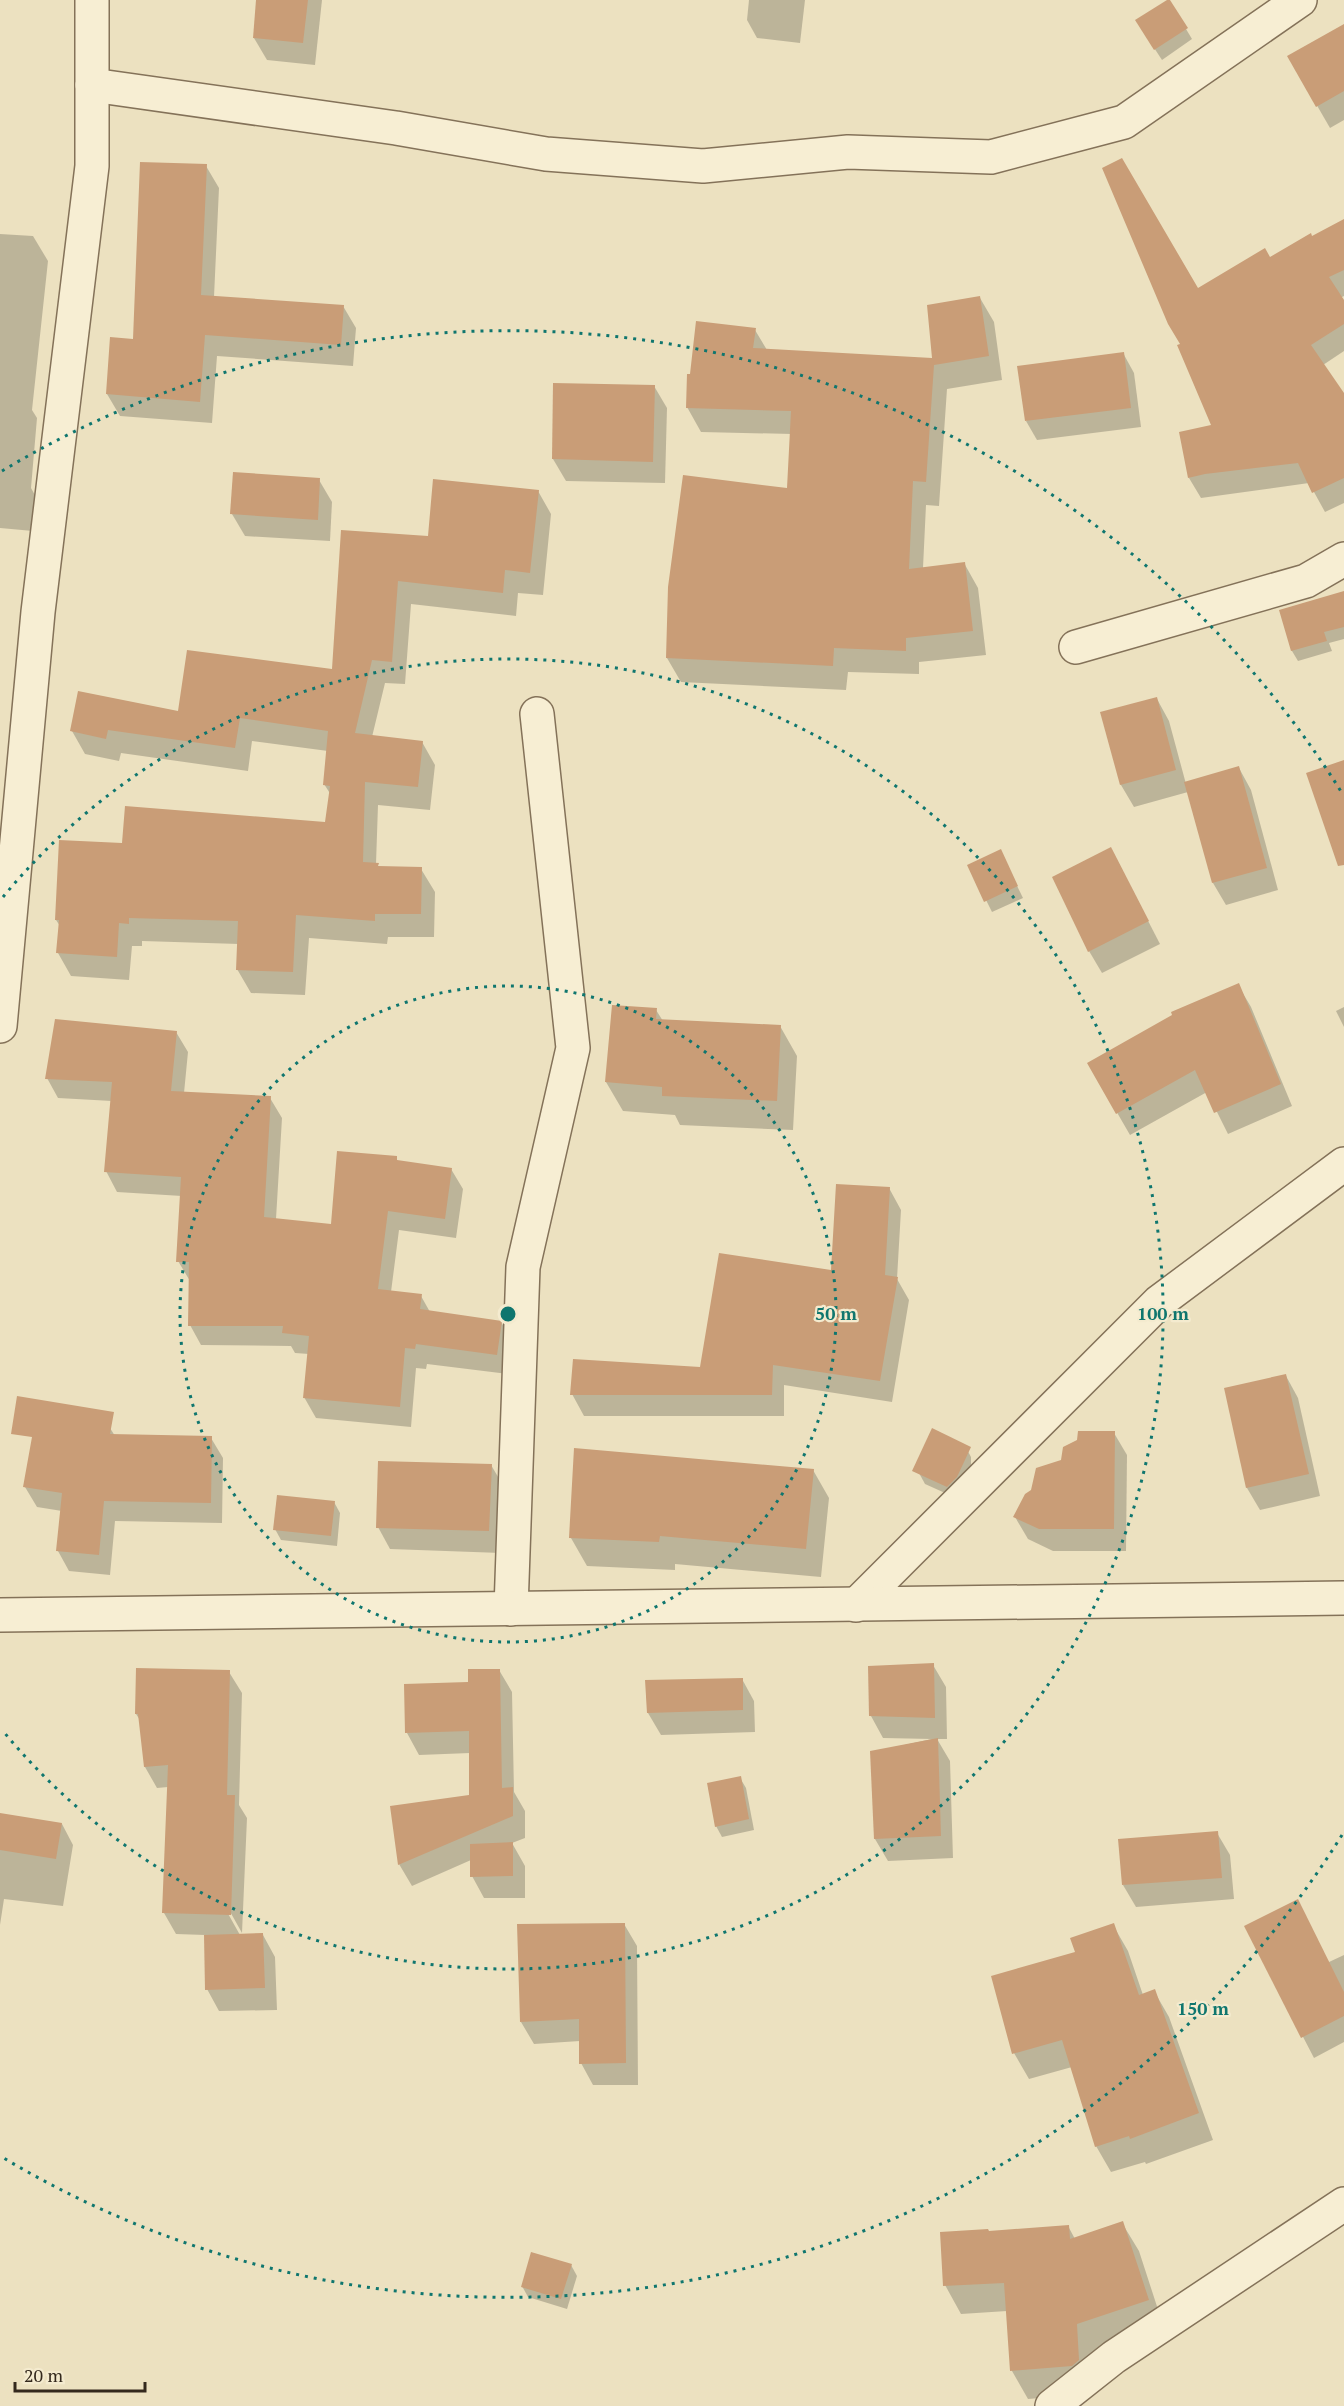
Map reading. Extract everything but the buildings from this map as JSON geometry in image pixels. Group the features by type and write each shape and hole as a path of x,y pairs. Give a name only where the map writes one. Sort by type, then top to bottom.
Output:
{"street":[{"path":"0,1026 38,612 92,166 92,0"},
{"path":"92,85 396,128 546,154 703,166 848,152 991,157 1124,122 1300,0"},
{"path":"1076,647 1306,582 1344,559"},
{"path":"511,1609 523,1267 573,1048 537,714"},
{"path":"856,1605 1159,1302 1344,1164"},
{"path":"0,1615 1344,1598"},
{"path":"1052,2406 1114,2357 1344,2204"}]}
